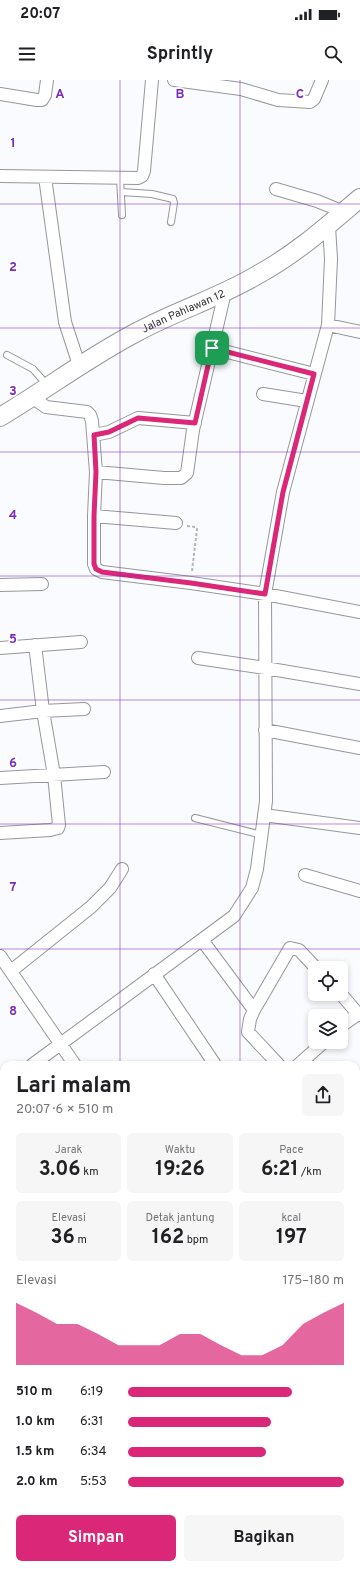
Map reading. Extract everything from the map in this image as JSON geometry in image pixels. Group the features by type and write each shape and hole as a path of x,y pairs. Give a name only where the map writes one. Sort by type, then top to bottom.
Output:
{"main road":[{"name":"Jalan Pahlawan 12","path":"0,417 79,365 140,330 259,275 329,226 360,198"}],"street":[{"path":"0,94 42,100 45,95 48,80"},
{"path":"0,176 138,178 142,176 144,171 152,80"},
{"path":"174,80 242,89 252,86 278,100 310,102 314,99 322,80"},
{"path":"45,177 65,322 79,365"},
{"path":"276,189 317,201 344,212"},
{"path":"37,1061 234,916 244,903 252,888 258,869 266,801 265,594 283,492 328,325 331,259 329,226"},
{"path":"96,472 164,478 183,477 188,471 195,423 225,292"},
{"path":"328,325 360,332"},
{"path":"212,348 314,374"},
{"path":"263,394 307,401"},
{"path":"32,397 46,407 86,412 90,415 94,435 96,472 94,516 94,564 96,569 102,572 265,594 360,612"},
{"path":"94,435 114,430 138,418 195,423"},
{"path":"94,516 176,524"},
{"path":"0,585 42,584"},
{"path":"0,648 81,642"},
{"path":"0,832 50,830 58,828 59,825 54,775 43,711 35,645"},
{"path":"198,658 360,684"},
{"path":"0,716 43,711 84,709"},
{"path":"265,730 360,748"},
{"path":"0,778 104,772"},
{"path":"264,815 360,828"},
{"path":"11,971 91,907 110,888 122,869"},
{"path":"306,875 360,891"},
{"path":"202,940 254,1010"},
{"path":"275,1061 248,1032 250,1019 290,948 299,950 309,961"},
{"path":"0,956 72,1061"},
{"path":"154,974 213,1061"},
{"path":"347,1001 359,1015 348,1022"},
{"path":"303,1061 316,1049"}],"lane":[{"path":"120,178 122,215"},
{"path":"121,192 152,194 173,199 172,222"},
{"path":"6,355 33,369 48,386"},
{"path":"195,818 262,835"}],"path":[{"path":"176,524 195,527 197,530 191,583"}],"route":[{"path":"212,348 314,374 283,492 265,594 102,572 96,569 94,564 96,472 94,435 109,432 138,418 195,423 212,348"}]}
